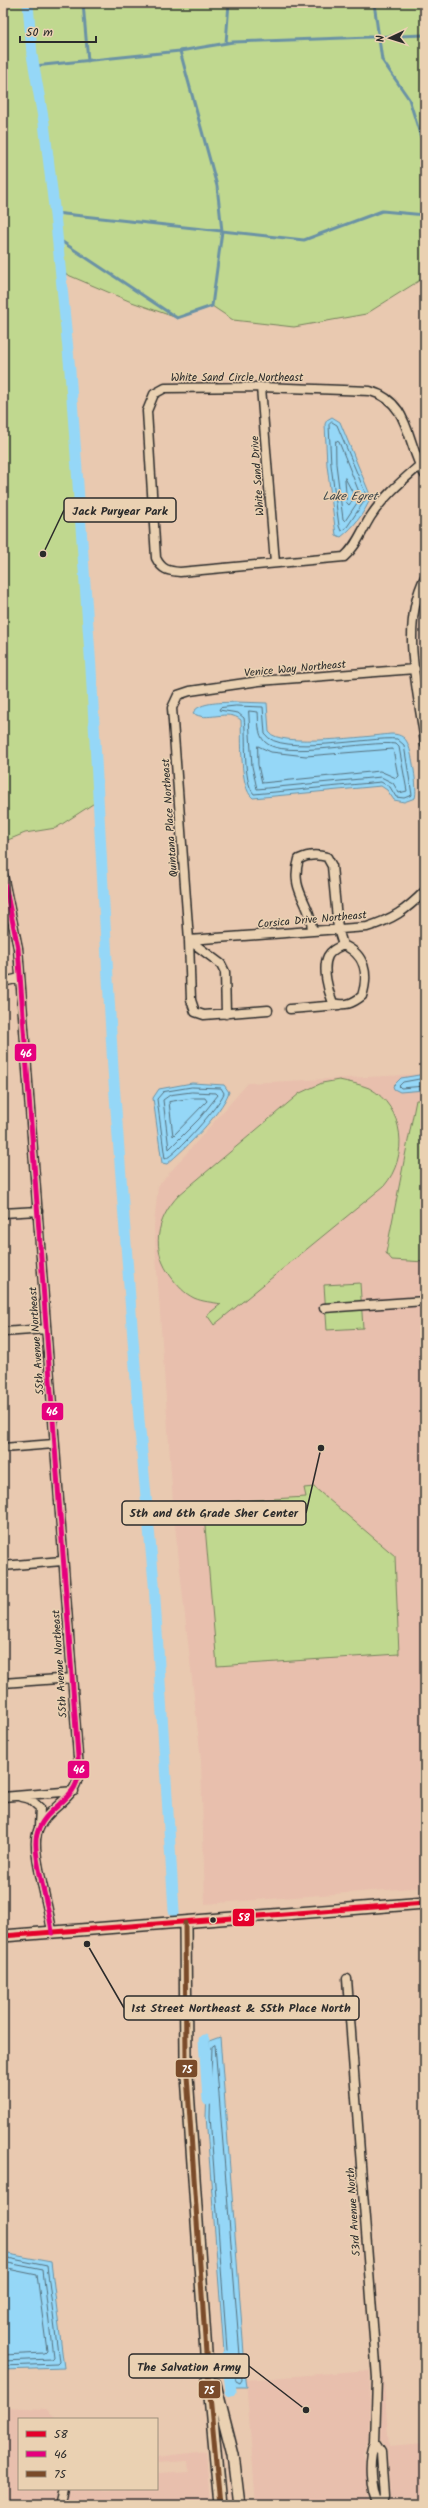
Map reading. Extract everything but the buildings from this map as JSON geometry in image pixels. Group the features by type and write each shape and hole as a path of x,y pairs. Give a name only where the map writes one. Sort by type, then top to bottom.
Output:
{"street":[{"name":"White Sand Circle Northeast","path":"419,466 385,497 371,515 352,550 344,557 180,572 167,571 160,566 156,558 147,411 154,394 165,388 261,387 370,390 384,395 395,404 401,414 419,466 425,475"},
{"name":"White Sand Drive","path":"261,387 275,563"},
{"path":"425,577 419,588 414,612 415,669 425,744"},
{"name":"Venice Way Northeast","path":"178,696 190,691 259,681 415,669"},
{"name":"Quintana Place Northeast","path":"178,696 172,708 189,940 191,1000 195,1012 204,1015 226,1014"},
{"path":"312,930 312,918 301,900 296,880 299,859 306,855 327,857 332,866 338,929 343,945"},
{"name":"55th Avenue Northeast","path":"3,875 16,931 20,978 38,1211 62,1561 79,1770 77,1784 74,1791"},
{"name":"Corsica Drive Northeast","path":"189,940 366,927 390,920 407,909 424,894"},
{"path":"189,940 222,964 225,972 226,1014 268,1010"},
{"path":"290,1009 341,1005 353,1003 362,996 365,975 360,955 354,949 343,945 332,951 327,957 327,976 333,1003 341,1005"},
{"path":"3,982 20,978"},
{"path":"3,1213 38,1211"},
{"path":"324,1308 425,1300"},
{"path":"3,1332 46,1328"},
{"path":"3,1448 54,1444"},
{"path":"3,1566 62,1561"},
{"path":"3,1683 72,1678"},
{"path":"3,1798 74,1791"},
{"path":"39,1828 50,1811 74,1791"},
{"path":"14,1797 24,1797 36,1802 40,1808 39,1828 35,1850 52,1933"},
{"path":"3,1936 185,1923 425,1903"},
{"path":"185,1923 186,2062 206,2353 220,2505"},
{"name":"53rd Avenue North","path":"347,1980 377,2378 375,2443 370,2452 374,2499 379,2505"},
{"path":"206,2353 234,2455 239,2505"},
{"path":"59,2505 63,2490"}],"shaded area":[{"path":"425,1074 425,1887 205,1904 201,1760 174,1516 154,1226 158,1186 248,1083"},
{"path":"383,2369 389,2447 425,2444 425,2498 390,2500 387,2450 381,2440"},
{"path":"370,2370 369,2440 364,2453 368,2502 328,2505 256,2505 246,2380"},
{"path":"3,2407 46,2409 56,2418 18,2418 18,2490 57,2490 53,2505 3,2505"},
{"path":"206,2451 210,2505 65,2505 69,2490 158,2490 158,2474 189,2472 188,2461 158,2463 158,2457"}],"green space":[{"path":"3,3 425,3 425,277 366,314 294,327 233,320 212,306 177,318 129,301 61,272 70,371 99,800 56,828 25,833 3,842"},
{"path":"339,1080 369,1088 381,1096 390,1107 396,1120 400,1147 392,1174 384,1186 214,1325 207,1315 221,1304 190,1296 179,1287 165,1267 158,1246 161,1224 165,1214 179,1195 300,1093 322,1083"},
{"path":"416,1100 425,1100 425,1262 392,1260 386,1253"},
{"path":"360,1283 363,1328 327,1330 324,1285"},
{"path":"314,1487 395,1556 399,1654 217,1666 203,1503 306,1497 304,1488"}],"water":[{"name":"Lake Egret","path":"332,417 340,422 371,497 359,519 341,537 336,535 327,465 325,424 327,420"},
{"path":"236,702 267,703 269,732 276,737 289,739 326,740 396,734 404,738 409,746 413,761 416,794 415,798 404,802 394,800 387,790 381,786 253,798 245,784 243,773 241,720 230,715 204,717 193,713 201,706"},
{"path":"425,1074 425,1090 400,1092 394,1089 393,1086 401,1078"},
{"path":"192,1083 224,1085 229,1092 219,1110 202,1130 167,1164 162,1163 153,1098 159,1089"},
{"path":"220,2037 247,2387 233,2387 224,2351 206,2116 209,2041"},
{"path":"3,2253 51,2262 64,2368 3,2370"}],"waterway":[{"path":"28,3 32,55 44,123 56,224 70,371 91,669 113,1069 139,1420 154,1583 174,1911"},
{"path":"83,3 88,61"},
{"path":"226,43 229,3"},
{"path":"374,3 382,60 409,99 425,150"},
{"path":"34,66 180,51 233,42 425,35"},
{"path":"58,239 177,318 212,306 222,231 217,186 180,51"},
{"path":"55,213 304,240 382,211 425,215"},
{"path":"204,2040 208,2100"},
{"path":"227,2356 231,2391"}],"transit line":[{"name":"46","path":"3,875 18,948 79,1770 77,1781 73,1789 67,1797 47,1816 41,1824 37,1834 37,1854 52,1933"},
{"name":"58","path":"3,1936 425,1903"},
{"name":"75","path":"185,1923 186,2061 206,2353 220,2505"}],"place":[{"name":"Jack Puryear Park","path":"43,554"},
{"name":"5th and 6th Grade Sher Center","path":"321,1448"},
{"name":"1st Street Northeast & 55th Place North","path":"87,1944"},
{"name":"The Salvation Army","path":"306,2410"}]}
